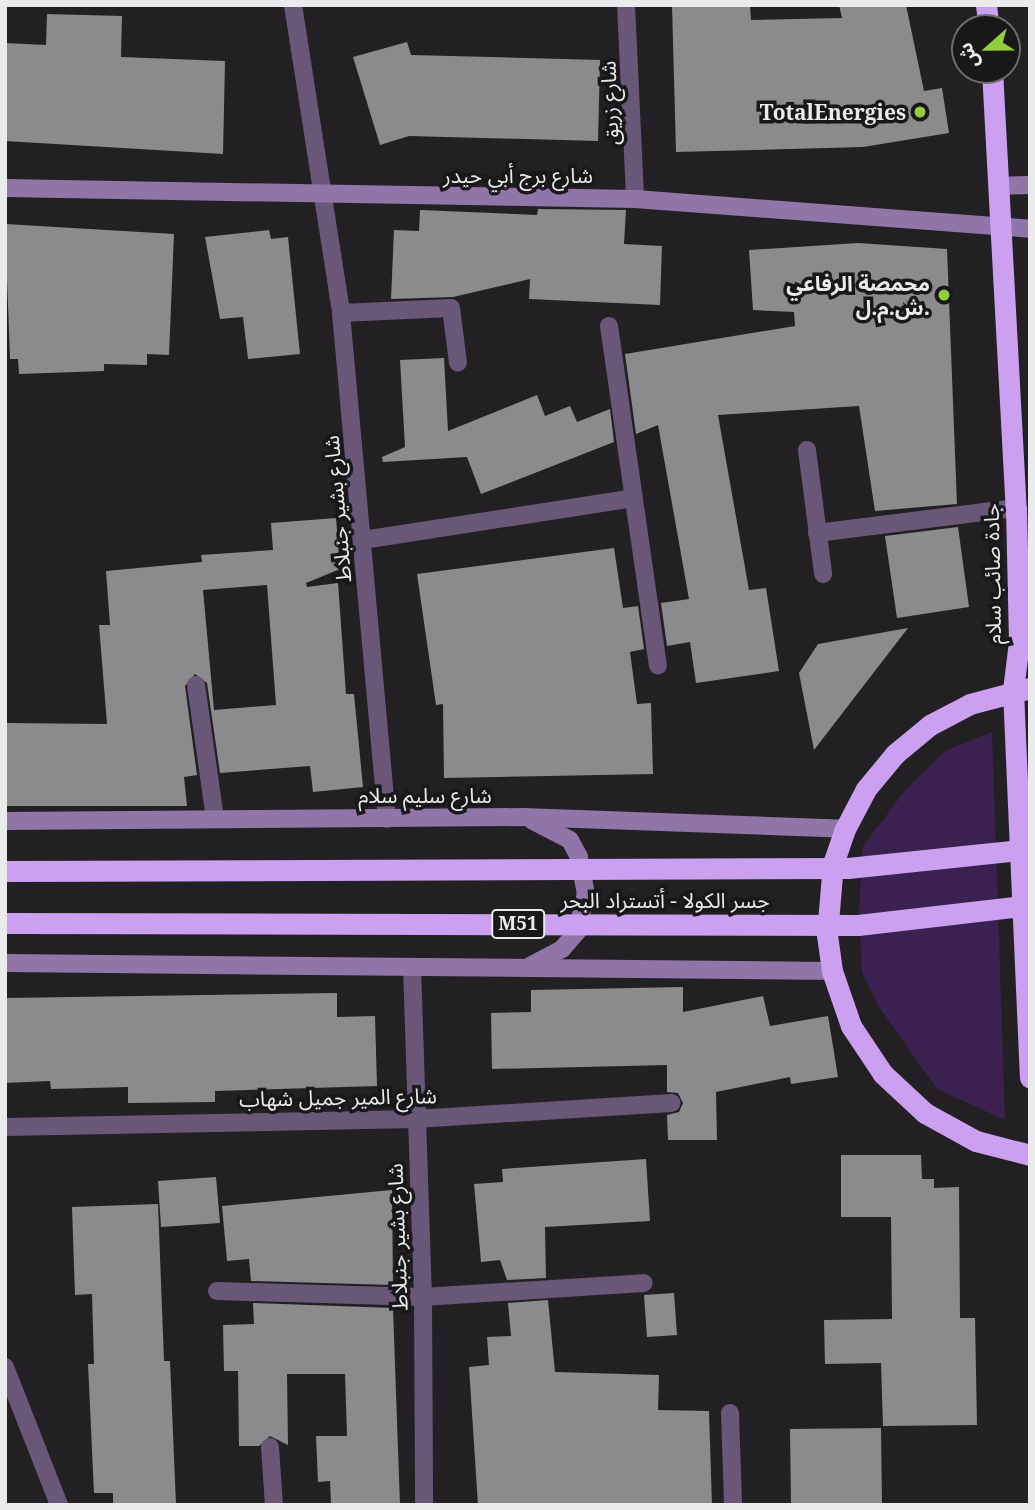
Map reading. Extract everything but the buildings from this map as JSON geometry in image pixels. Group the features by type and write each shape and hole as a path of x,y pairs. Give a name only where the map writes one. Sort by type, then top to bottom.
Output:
{"highway":[{"name":"جادة صائب سلام","path":"993,84 1016,508 1030,1078"},
{"path":"1022,689 970,704 930,725 895,754 866,789 845,829 827,899 832,971 851,1026 883,1074 925,1113 976,1141 1030,1155"},
{"name":"جسر الكولا - أتستراد البحر","path":"5,871 848,868 1030,849"},
{"name":"جسر الكولا - أتستراد البحر","path":"5,923 858,925 1030,905"}],"main road":[{"path":"998,186 1030,185"},
{"name":"شارع برج أبي حيدر","path":"5,188 323,196 635,199 999,229 1030,229"},
{"path":"523,817 570,840 579,857 586,894 577,932 562,949 524,968"},
{"name":"شارع سليم سلام","path":"5,821 523,817 845,829"},
{"path":"5,963 832,971"}],"street":[{"name":"شارع بشير جنبلاط","path":"293,5 341,313 387,818"},
{"name":"شارع زريق","path":"626,5 635,199"},
{"path":"341,313 451,308 458,363"},
{"path":"609,326 658,665"},
{"path":"807,450 823,574"},
{"path":"363,540 635,498"},
{"path":"817,533 1016,508"},
{"path":"196,685 215,818"},
{"name":"شارع بشير جنبلاط","path":"412,967 423,1297 424,1505"},
{"name":"شارع المير جميل شهاب","path":"5,1127 416,1119 673,1103"},
{"path":"217,1291 423,1297 644,1283"},
{"path":"5,1367 59,1505"},
{"path":"730,1413 733,1505"},
{"path":"270,1447 274,1505"}],"shaded area":[{"path":"992,732 1005,1120 937,1089 877,1004 862,972 859,910 863,846 907,788 945,751"}],"place":[{"name":"TotalEnergies","path":"920,112"},
{"name":"محمصة الرفاعي ش.م.ل.","path":"944,295"}]}
